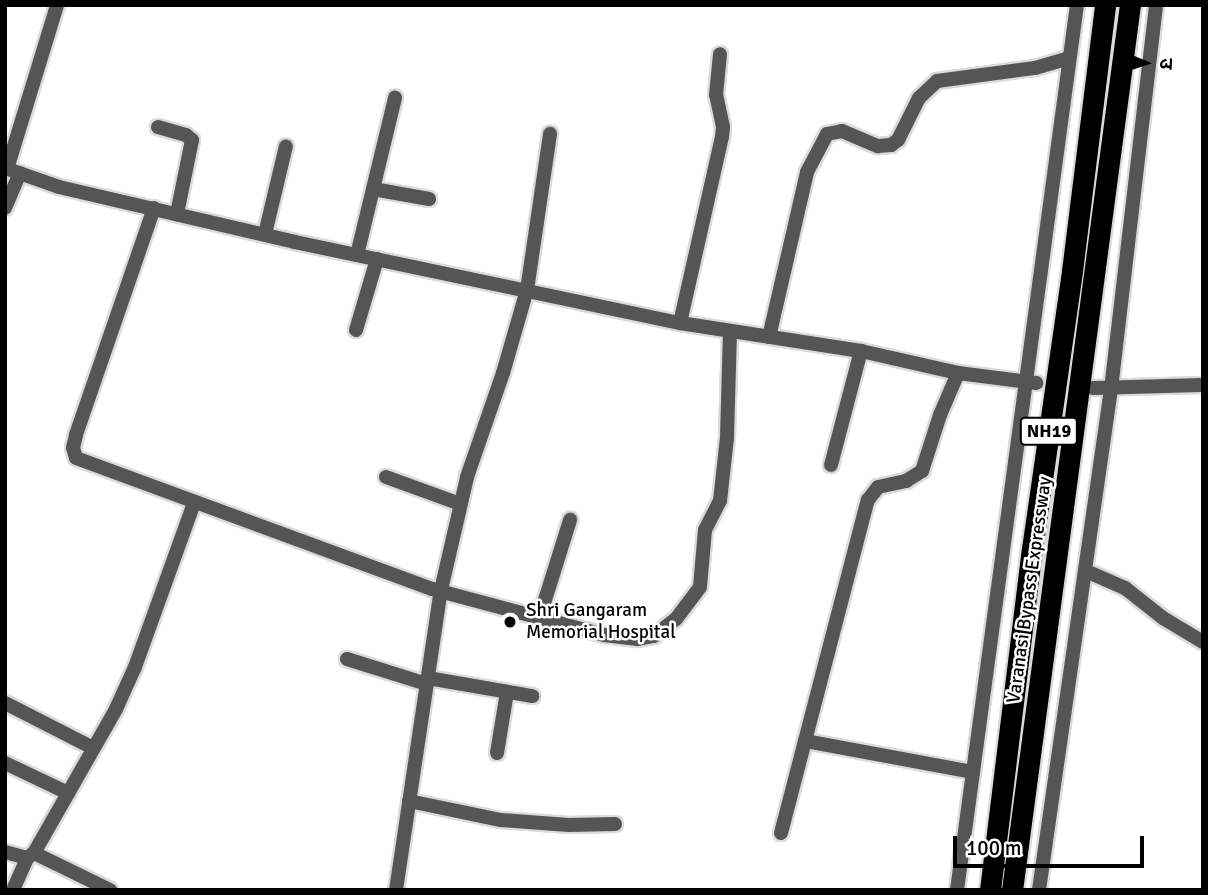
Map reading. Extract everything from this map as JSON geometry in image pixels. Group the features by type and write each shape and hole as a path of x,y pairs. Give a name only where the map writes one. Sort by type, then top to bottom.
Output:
{"highway":[{"name":"Varanasi Bypass Expressway","path":"990,890 1032,549 1072,271 1105,5"},
{"name":"Varanasi Bypass Expressway","path":"1012,890 1130,5"}],"street":[{"path":"5,208 10,170 57,5"},
{"path":"957,890 1030,383 1077,5"},
{"path":"1039,890 1111,389 1156,5"},
{"path":"680,323 722,137 723,127 716,95 720,54"},
{"path":"769,337 807,172 827,134 842,131 878,146 891,145 898,140 919,98 937,81 1034,68 1069,58"},
{"path":"356,255 395,98"},
{"path":"158,127 192,139 177,214"},
{"path":"396,890 441,590 460,504 527,290 550,134"},
{"path":"265,234 286,146"},
{"path":"10,170 59,187 356,255 680,323 861,351 958,373 1030,383"},
{"path":"373,189 429,199"},
{"path":"154,208 74,448 76,458 83,464 432,589 604,635 646,639 666,629 694,598 702,580 705,530 720,501 727,438 730,331"},
{"path":"356,330 377,259"},
{"path":"831,465 861,351"},
{"path":"781,833 868,500 878,487 906,481 922,471 940,415 958,373"},
{"path":"1093,388 1203,385"},
{"path":"386,477 460,504"},
{"path":"13,890 116,709 135,667 194,503"},
{"path":"540,616 570,520"},
{"path":"1086,571 1125,587 1163,618 1203,642"},
{"path":"347,659 427,681 531,696"},
{"path":"497,753 507,692"},
{"path":"5,703 93,748"},
{"path":"805,741 973,772"},
{"path":"5,763 68,793"},
{"path":"409,801 501,820 569,825 615,824"},
{"path":"5,852 30,856 110,890"}],"place":[{"name":"Shri Gangaram Memorial Hospital","path":"510,622"}]}
